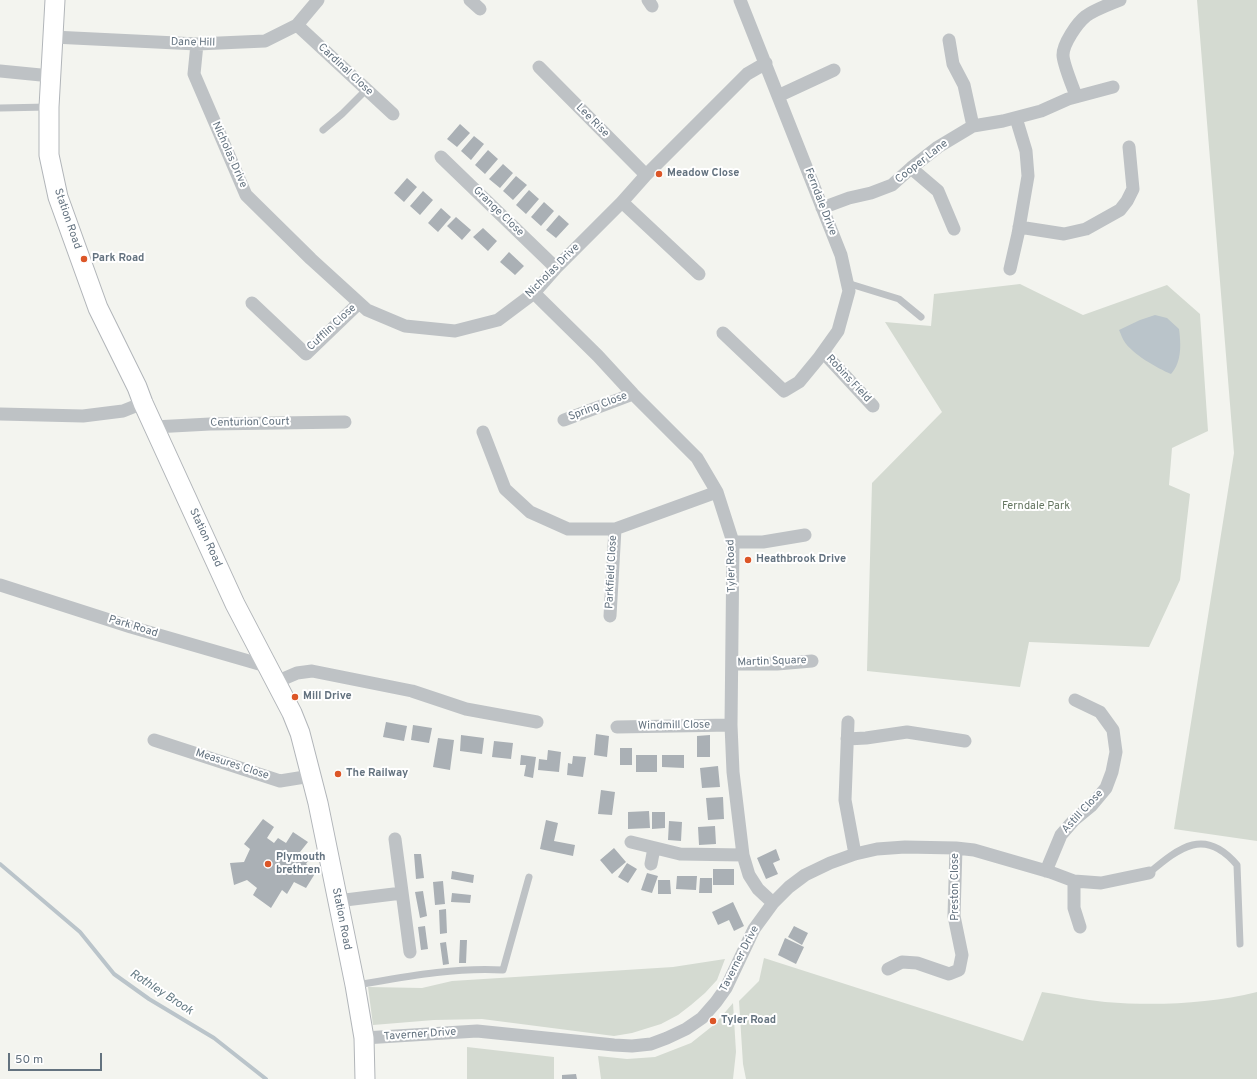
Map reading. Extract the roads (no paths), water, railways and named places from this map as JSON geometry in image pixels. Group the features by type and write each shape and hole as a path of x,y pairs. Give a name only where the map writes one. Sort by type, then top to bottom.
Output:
{"street":[{"name":"Station Road","path":"55,0 49,107 49,155 58,197 98,308 136,387 235,604 266,666 292,713 300,733 318,803 364,1038 365,1079"},
{"name":"Dane Hill","path":"53,37 197,44 265,41 297,25 318,0"},
{"name":"Ferndale Drive","path":"723,332 784,391 799,382 838,331 849,291 841,255 740,0"},
{"path":"1076,96 1063,57 1064,47 1072,33 1085,17 1120,0"},
{"name":"Cardinal Close","path":"297,25 393,114"},
{"path":"949,40 953,64 964,85 973,126"},
{"name":"Nicholas Drive","path":"197,44 194,74 246,195 311,259 367,310 405,326 455,331 498,320 534,293 556,268 622,202 646,175 748,74 766,63"},
{"name":"Lee Rise","path":"539,67 646,175"},
{"path":"778,96 834,70"},
{"path":"0,71 51,76"},
{"name":"Cooper Lane","path":"822,208 892,185 938,147 973,126 1016,118 1041,111 1076,96 1113,87"},
{"path":"1010,269 1028,176 1026,151 1016,118"},
{"path":"1019,227 1064,234 1086,229 1120,210 1127,201 1133,189 1129,147"},
{"name":"Grange Close","path":"441,157 556,268"},
{"path":"912,168 938,191 954,229"},
{"path":"622,202 699,274"},
{"name":"Tyler Road","path":"534,293 598,356 633,394 697,458 717,492 733,542 731,725 733,772 742,855 749,875 758,889 773,903"},
{"name":"Cufflin Close","path":"252,303 306,354 359,304"},
{"name":"Robins Field","path":"823,352 873,406"},
{"name":"Spring Close","path":"564,420 633,394"},
{"path":"0,414 83,416 123,411 142,403"},
{"name":"Centurion Court","path":"154,427 218,423 345,422"},
{"path":"483,432 505,489 530,512 568,529 615,529 717,492"},
{"name":"Parkfield Close","path":"610,616 615,529"},
{"path":"733,542 763,542 804,535"},
{"name":"Park Road","path":"0,585 131,627 266,666"},
{"name":"Martin Square","path":"732,664 777,664 812,661"},
{"path":"276,682 297,673 312,671 412,691 466,709 537,722"},
{"name":"Astill Close","path":"1046,871 1061,835 1074,820 1091,806 1106,788 1112,772 1116,752 1113,730 1100,712 1075,700"},
{"path":"848,722 845,800 855,854"},
{"name":"Windmill Close","path":"617,727 731,725"},
{"path":"848,739 907,732 964,741"},
{"name":"Measures Close","path":"154,740 280,782 311,776"},
{"path":"395,839 410,952"},
{"path":"631,842 680,854 742,855"},
{"name":"Taverner Drive","path":"364,1038 477,1031 632,1046 651,1044 668,1038 686,1029 702,1018 716,1002 734,973 754,929 773,903 789,887 805,875 855,854 877,849 905,847 956,848 974,850 1046,871 1074,881 1101,883 1149,874"},
{"path":"651,864 654,848"},
{"name":"Preston Close","path":"888,969 902,962 917,964 949,974 959,970 962,955 954,916 956,848"},
{"path":"1074,881 1074,908 1080,927"},
{"path":"337,901 402,893"}],"lane":[{"path":"323,130 342,114 366,90"},
{"path":"0,108 49,107"},
{"path":"847,283 899,299 921,317"},
{"path":"1149,874 1176,853 1195,845 1208,844 1218,848 1230,857 1237,865 1240,944"},
{"path":"354,985 448,971 489,969 503,970 529,877"}],"waterway":[{"name":"Rothley Brook","path":"0,864 80,932 114,974 149,999 214,1038 266,1079"}],"place":[{"name":"Meadow Close","path":"659,174"},
{"name":"Park Road","path":"84,259"},
{"name":"Heathbrook Drive","path":"748,560"},
{"name":"Mill Drive","path":"295,697"},
{"name":"The Railway","path":"338,774"},
{"name":"Plymouth brethren","path":"268,864"},
{"name":"Tyler Road","path":"713,1021"}],"park label":[{"name":"Ferndale Park","path":"1036,507"}]}
